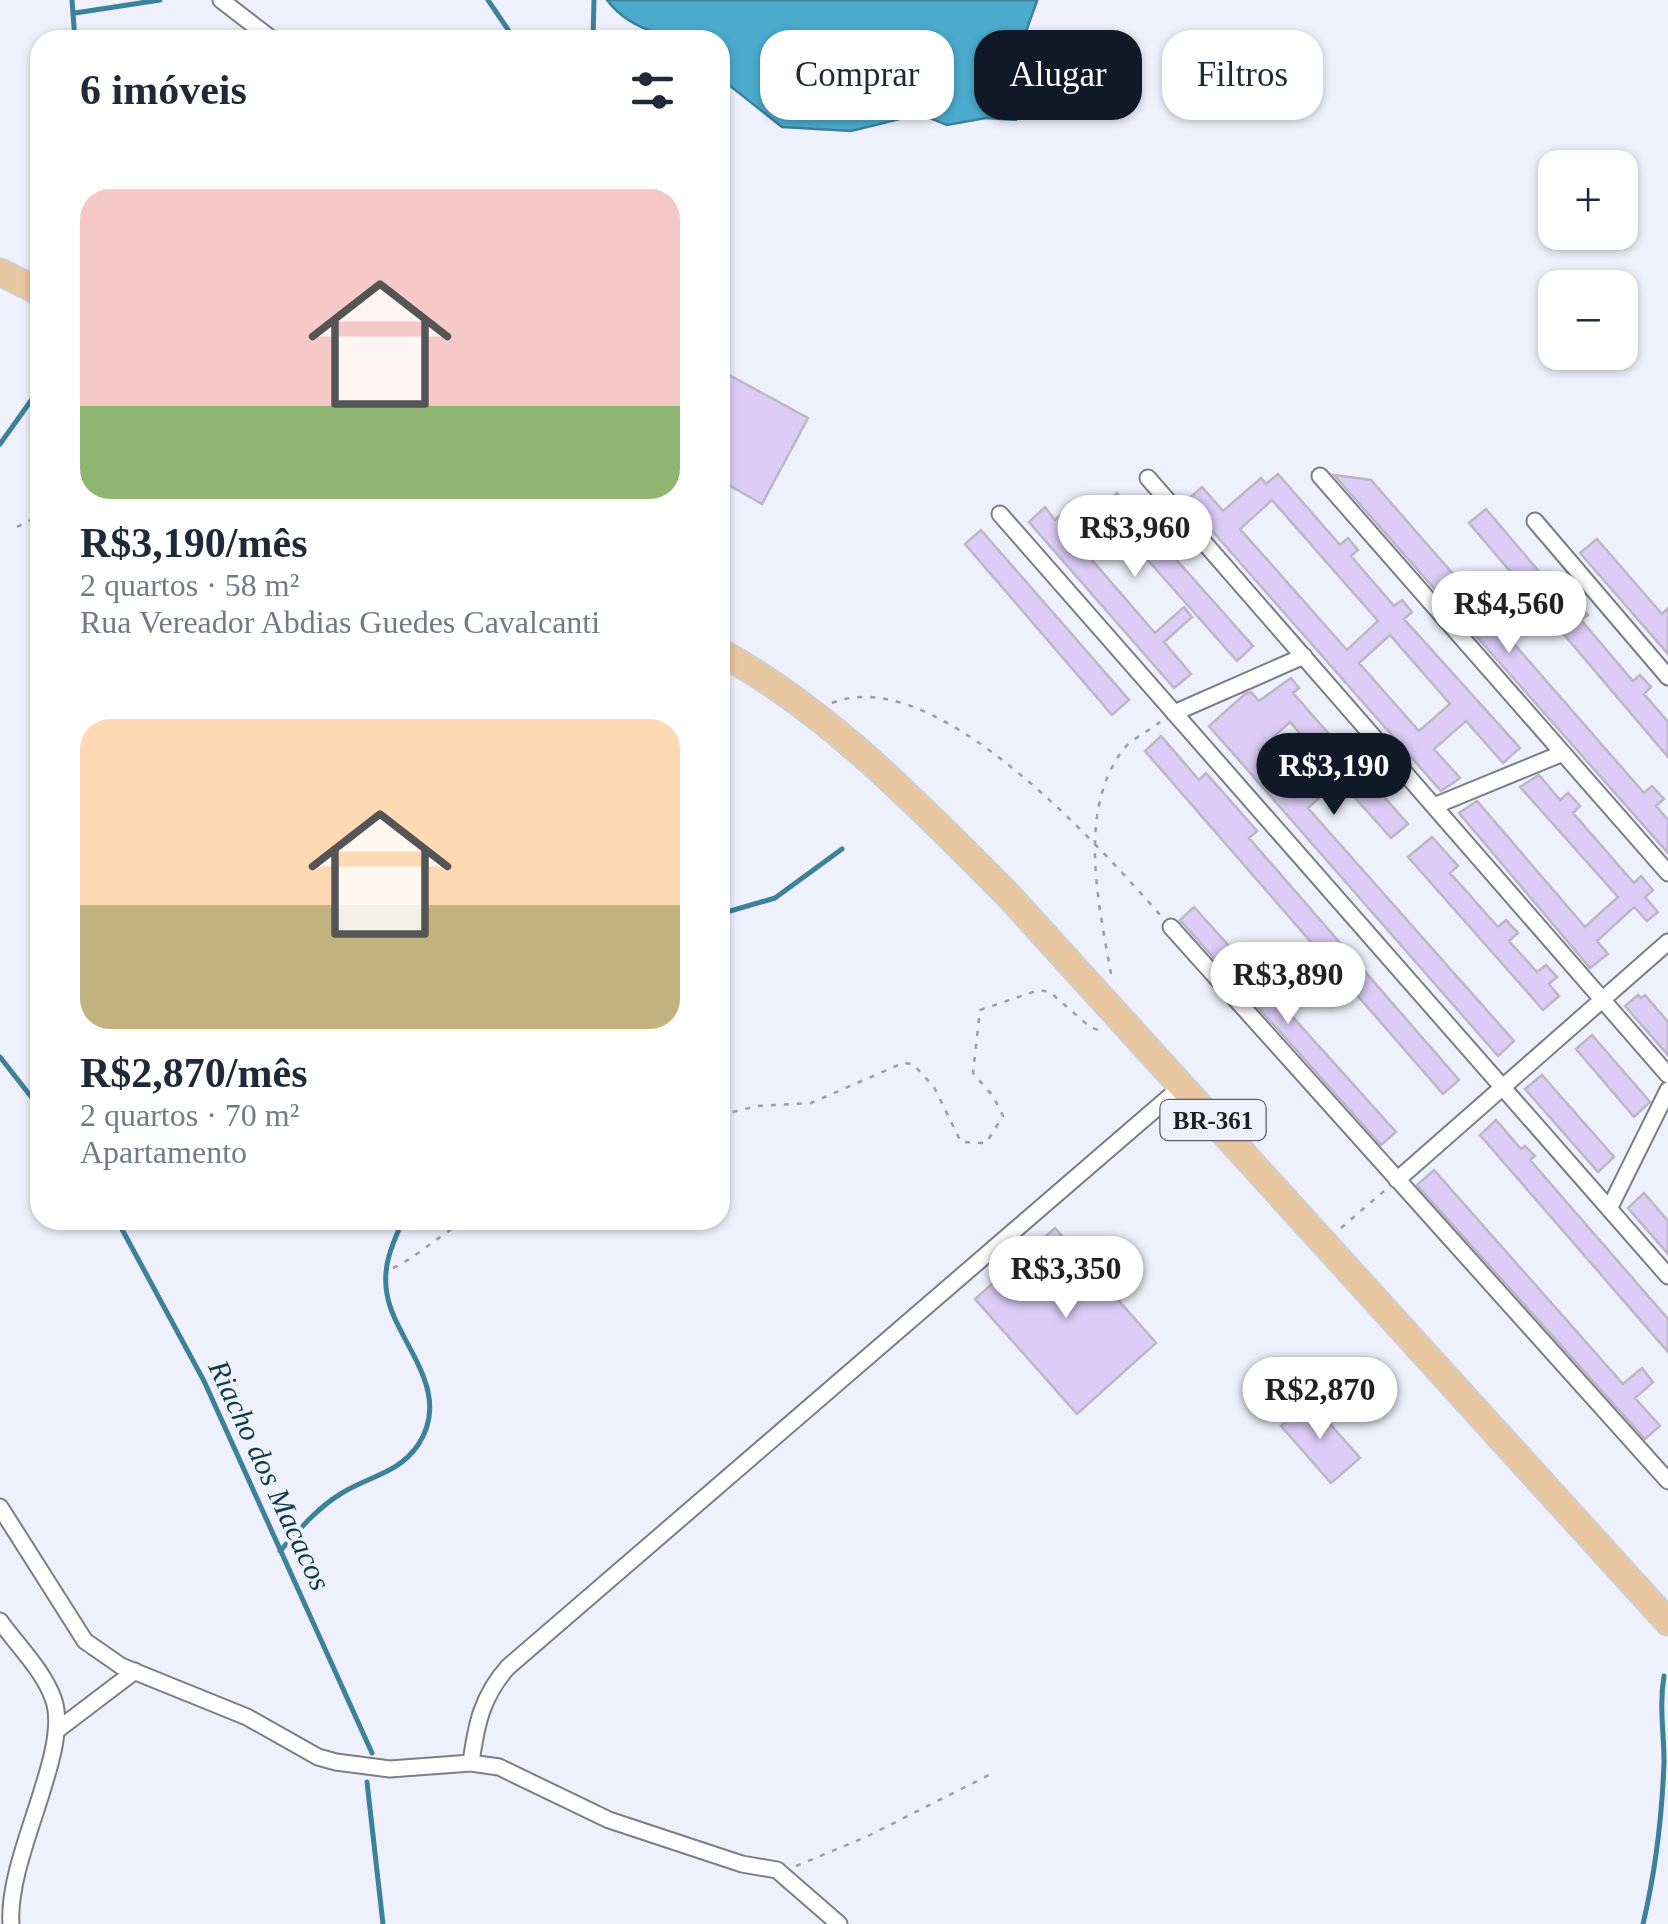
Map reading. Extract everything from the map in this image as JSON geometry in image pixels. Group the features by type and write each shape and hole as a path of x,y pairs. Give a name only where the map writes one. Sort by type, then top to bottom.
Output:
{"main road":[{"path":"0,272 30,287"},
{"name":"BR-361","path":"730,659 807,712 905,792 1008,894 1668,1622"}],"street":[{"path":"221,0 260,30"},
{"path":"1320,476 1668,873"},
{"path":"1148,478 1668,1075"},
{"path":"1000,514 1668,1276"},
{"path":"1535,521 1668,676"},
{"path":"1174,713 1304,656"},
{"path":"1434,806 1563,753"},
{"path":"1171,927 1668,1482"},
{"path":"1397,1180 1668,942"},
{"path":"471,1762 477,1719 490,1686 508,1667 1182,1086"},
{"path":"1609,1209 1668,1090"},
{"path":"0,1508 85,1641 135,1671 247,1717 318,1757 370,1768 471,1762 499,1767 647,1833 742,1864 778,1870 839,1924"},
{"path":"0,1524 19,1534"},
{"path":"0,1621 52,1695 56,1732 17,1861 11,1924"},
{"path":"56,1732 135,1671"}],"path":[{"path":"18,527 30,520"},
{"path":"807,712 848,696 906,703 992,750 1094,840 1171,927"},
{"path":"1113,984 1094,840 1108,779 1124,748 1174,713"},
{"path":"730,1113 757,1106 810,1104 903,1063 912,1064 934,1087 962,1142 986,1143 1003,1116 994,1096 973,1073 980,1010 1040,990 1050,992 1099,1031 1110,1029 1120,1016"},
{"path":"1325,1242 1397,1180"},
{"path":"393,1268 420,1256 448,1230"},
{"path":"778,1870 866,1837 989,1774"}],"water":[{"path":"607,0 1037,1 1026,30 974,30 975,120 947,125 935,120 954,120 954,30 760,30 760,110 730,86 730,30 650,30 630,21"},
{"path":"773,120 896,120 851,131 782,127"}],"building":[{"path":"730,375 808,418 762,504 730,486"},
{"path":"1278,474 1340,545 1348,538 1358,550 1351,556 1394,606 1402,600 1412,612 1404,619 1520,748 1503,763 1466,721 1434,749 1460,778 1441,791 1186,501 1202,487 1223,511 1261,478 1266,484","holes":["1272,500 1378,621 1347,650 1240,529","1390,635 1450,704 1419,731 1359,663"]},
{"path":"1334,475 1371,480 1644,793 1652,786 1664,799 1656,806 1668,820 1668,853"},
{"path":"1117,493 1253,646 1237,661 1123,532 1092,560 1155,633 1184,607 1192,617 1164,642 1191,674 1174,688 1029,522 1045,507 1055,520 1073,504 1087,520"},
{"path":"1486,509 1571,609 1577,604 1588,615 1581,620 1633,681 1640,675 1651,687 1644,694 1668,722 1668,757 1469,523"},
{"path":"981,530 1129,700 1112,715 965,544"},
{"path":"1597,539 1662,614 1668,608 1668,654 1580,553"},
{"path":"1291,678 1299,688 1293,693 1408,824 1391,838 1339,780 1308,808 1514,1041 1498,1056 1209,726 1245,694 1251,692 1259,701","holes":["1290,722 1327,765 1297,793 1259,750"]},
{"path":"1161,736 1199,780 1206,773 1257,831 1249,838 1459,1080 1443,1094 1145,751"},
{"path":"1539,775 1560,800 1568,793 1580,806 1573,813 1634,883 1641,876 1653,890 1645,897 1658,912 1647,921 1634,907 1597,941 1608,954 1590,968 1459,813 1477,801 1585,927 1618,897 1520,787"},
{"path":"1432,837 1458,866 1450,873 1498,927 1506,920 1518,933 1509,941 1537,972 1546,965 1557,977 1549,984 1559,996 1543,1010 1408,857"},
{"path":"1194,907 1396,1132 1381,1145 1180,920"},
{"path":"1638,995 1645,995 1668,1022 1668,1055 1625,1006"},
{"path":"1592,1035 1650,1102 1634,1117 1576,1049"},
{"path":"1542,1075 1614,1157 1598,1172 1525,1089"},
{"path":"1496,1120 1521,1149 1525,1146 1535,1156 1530,1160 1668,1319 1668,1352 1480,1135"},
{"path":"1434,1170 1623,1384 1642,1368 1653,1382 1635,1398 1660,1426 1645,1439 1417,1185"},
{"path":"1644,1193 1668,1221 1668,1254 1628,1208"},
{"path":"1055,1228 1156,1343 1077,1414 975,1299"},
{"path":"1309,1400 1360,1458 1331,1483 1281,1426"}],"waterway":[{"name":"Riacho dos Macacos","path":"72,0 74,30"},
{"path":"75,13 160,0"},
{"path":"488,0 508,30"},
{"path":"593,30 594,0"},
{"name":"Riacho dos Macacos","path":"0,444 30,402"},
{"path":"730,911 775,898 842,849"},
{"name":"Riacho dos Macacos","path":"0,1057 30,1095"},
{"name":"Riacho dos Macacos","path":"122,1230 204,1381 372,1753"},
{"path":"280,1551 333,1499 383,1474 410,1455 428,1425 426,1385 387,1294 387,1265 399,1230"},
{"path":"1643,1924 1662,1803 1664,1676"},
{"name":"Riacho dos Macacos","path":"367,1782 383,1924"}]}
